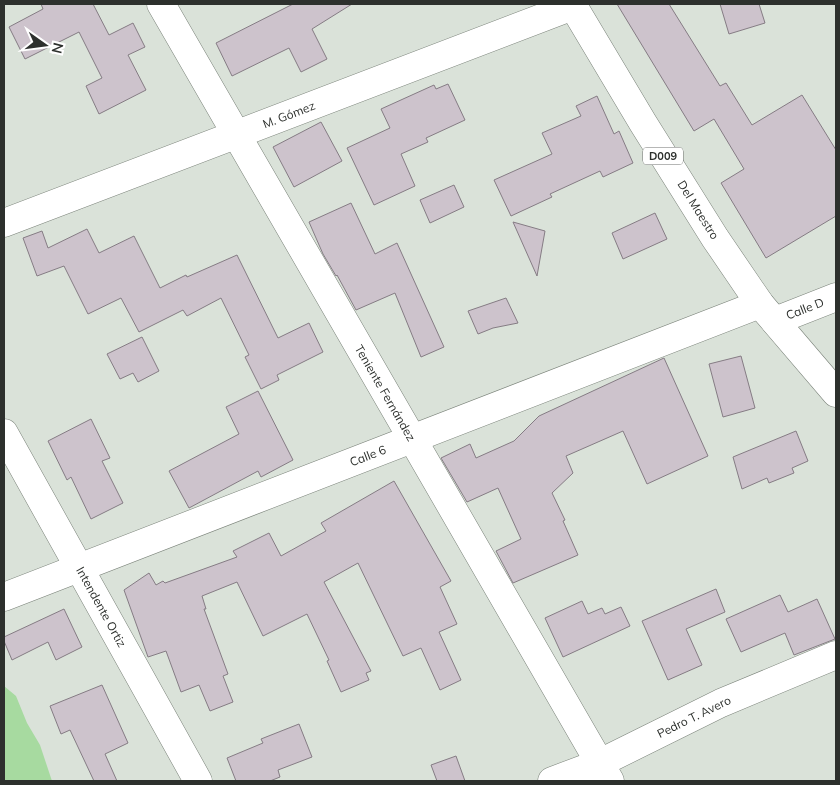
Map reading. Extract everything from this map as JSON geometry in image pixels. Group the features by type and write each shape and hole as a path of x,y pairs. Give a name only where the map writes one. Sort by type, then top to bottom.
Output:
{"street":[{"name":"Teniente Fernández","path":"161,4 605,772"},
{"name":"M. Gómez","path":"4,223 573,5"},
{"name":"Del Maestro","path":"573,5 643,123 715,238 773,320"},
{"name":"Calle D","path":"773,320 836,297"},
{"name":"D009","path":"773,320 836,393"},
{"name":"Calle 6","path":"4,597 412,438 773,320"},
{"name":"Intendente Ortiz","path":"4,433 198,781"},
{"name":"Pedro T. Avero","path":"552,781 605,772 721,703 836,655"}],"green space":[{"path":"4,686 16,696 27,723 40,745 52,781 4,781"}],"building":[{"path":"41,4 93,4 109,35 133,23 145,47 128,55 146,90 99,114 86,86 102,78 79,32 25,59 9,27 43,9"},
{"path":"293,4 352,4 312,29 327,59 301,72 289,48 232,76 216,43"},
{"path":"617,4 669,4 720,86 726,83 752,125 802,95 836,150 836,216 766,258 721,183 744,169 714,119 694,131"},
{"path":"720,4 759,4 765,23 729,34"},
{"path":"448,84 465,120 426,138 428,142 401,154 415,186 374,205 347,148 390,128 381,109 434,85 436,89"},
{"path":"597,96 614,134 619,131 633,163 603,177 600,171 550,194 552,197 511,216 494,180 552,154 542,133 581,116 576,106"},
{"path":"321,122 342,161 294,187 273,147"},
{"path":"454,185 464,207 430,223 420,200"},
{"path":"351,203 375,254 397,243 444,347 421,357 395,293 356,310 323,254 309,222"},
{"path":"655,213 667,239 623,259 612,233"},
{"path":"513,222 545,231 537,276"},
{"path":"87,229 99,253 134,236 160,288 186,275 187,277 237,255 278,338 309,323 323,352 277,375 279,380 261,389 245,357 249,355 221,298 187,316 183,310 139,332 121,298 88,314 64,266 37,276 23,238 42,231 48,248"},
{"path":"506,298 518,323 493,328 478,334 468,311"},
{"path":"142,337 159,371 138,382 133,373 120,379 107,354"},
{"path":"741,356 755,408 723,417 709,364"},
{"path":"664,358 708,456 647,484 623,431 566,456 573,473 552,493 565,520 563,521 578,555 513,583 496,551 521,539 498,488 467,502 441,458 470,444 476,458 514,441 539,416"},
{"path":"258,391 293,460 261,477 258,471 189,508 169,471 239,434 226,407"},
{"path":"91,419 110,458 102,461 123,503 91,519 71,477 67,480 48,441"},
{"path":"796,431 808,461 792,468 794,473 769,483 767,478 742,489 733,457"},
{"path":"394,481 451,581 440,587 457,624 439,632 461,680 440,690 421,648 403,656 358,563 324,582 371,671 366,673 369,680 341,692 327,661 329,660 307,614 263,636 237,582 202,596 206,609 204,609 228,674 223,676 233,702 210,711 199,685 181,692 166,651 148,657 124,590 149,573 156,585 237,557 233,551 269,533 281,556 326,531 321,523"},
{"path":"716,589 725,612 686,629 702,665 668,680 642,621"},
{"path":"780,595 788,612 817,599 835,639 794,655 785,633 741,652 726,619"},
{"path":"582,601 588,614 602,608 605,614 621,607 630,626 563,657 545,618"},
{"path":"64,609 82,647 56,660 48,642 12,660 4,637"},
{"path":"102,685 128,743 105,754 117,781 94,781 70,730 61,734 50,706"},
{"path":"299,724 312,757 278,770 280,777 270,781 236,781 227,758 263,743 261,739"},
{"path":"456,756 465,781 437,781 431,765"}]}
